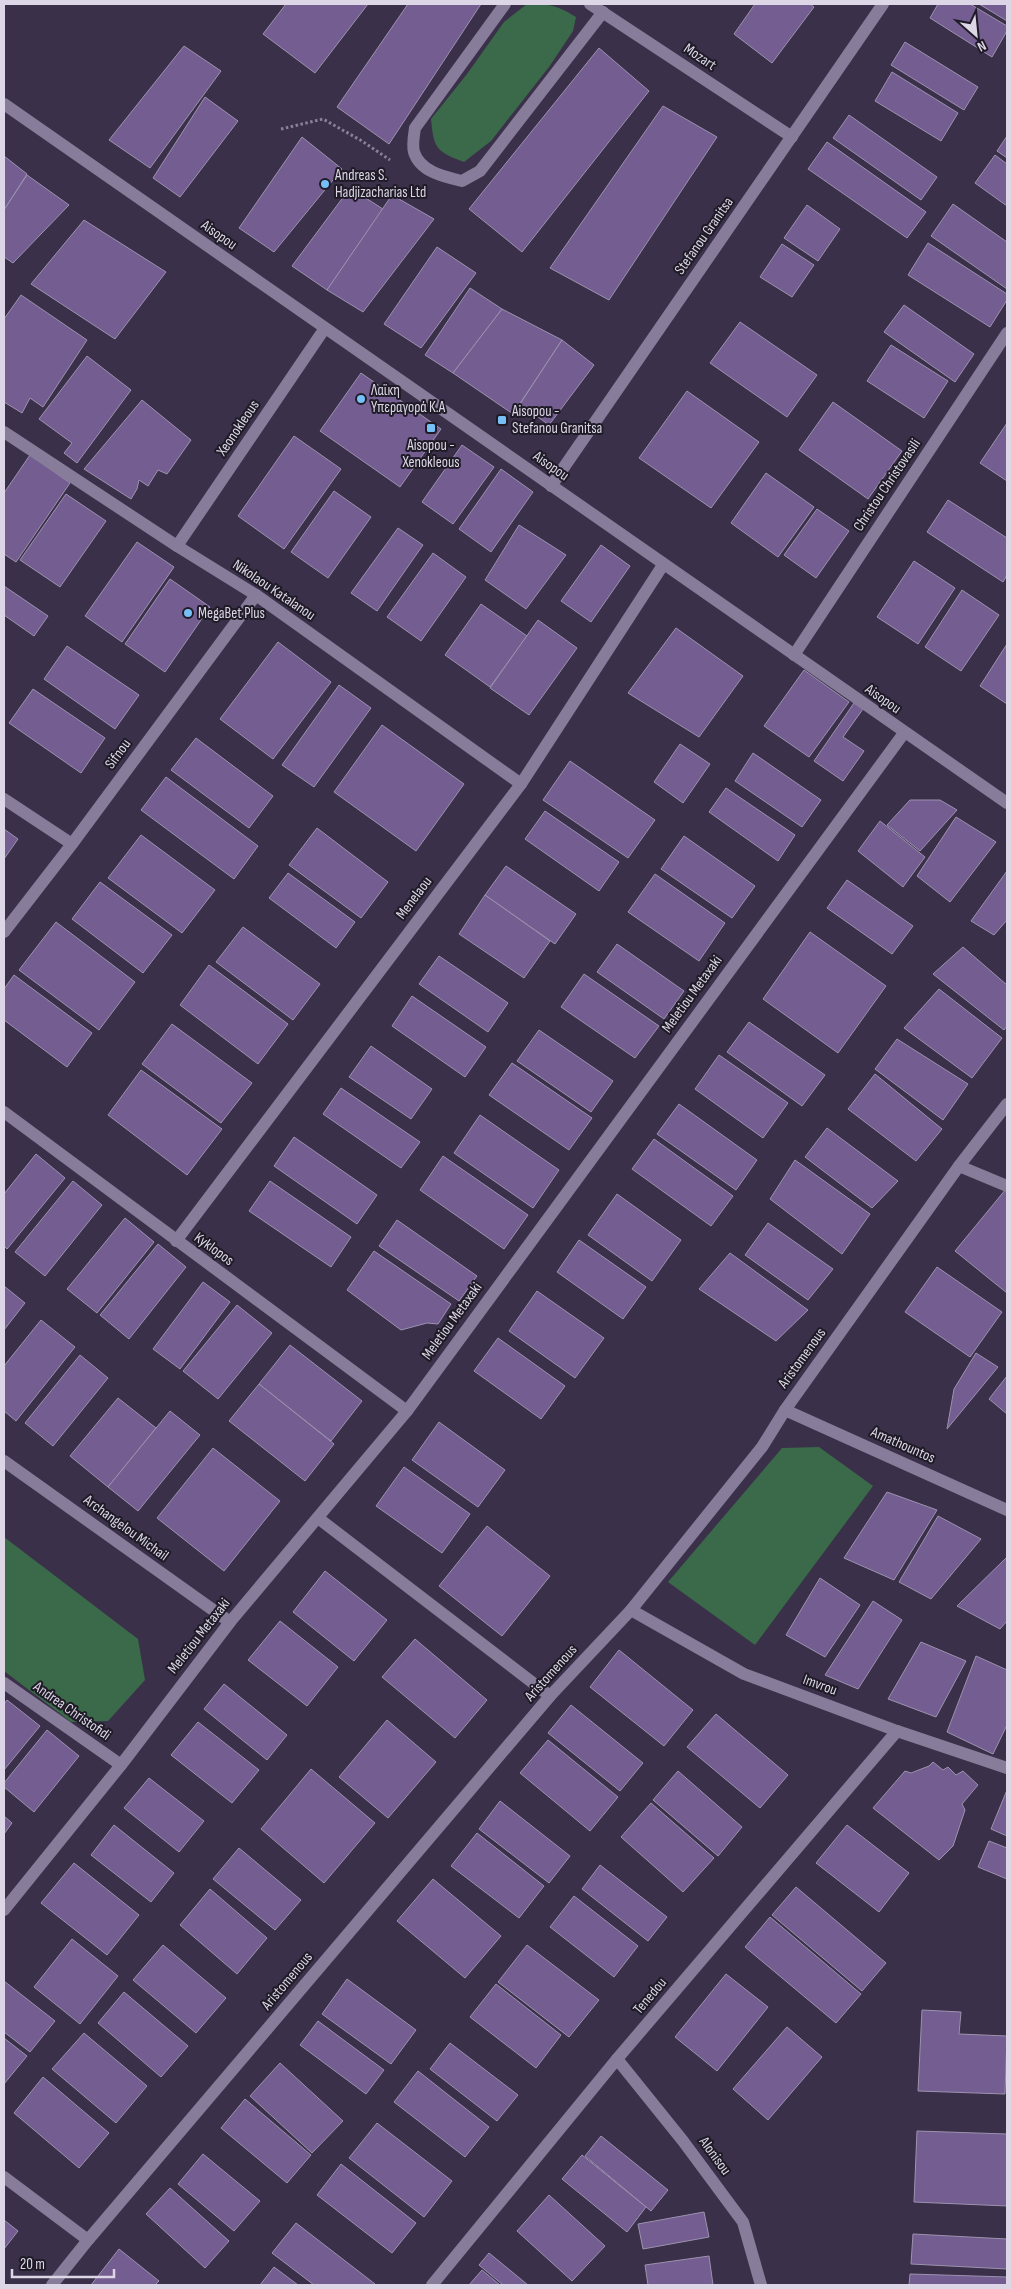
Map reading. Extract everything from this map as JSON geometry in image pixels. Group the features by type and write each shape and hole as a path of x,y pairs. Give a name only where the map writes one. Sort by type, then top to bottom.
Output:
{"street":[{"path":"505,4 415,128 414,151 423,165 440,176 462,181 480,170 603,12"},
{"name":"Mozart","path":"590,4 792,137"},
{"name":"Stefanou Granitsa","path":"552,486 883,4"},
{"name":"Aisopou","path":"4,104 1007,803"},
{"name":"Xeonokleous","path":"177,546 325,328"},
{"name":"Christou Christovasili","path":"794,655 1007,333"},
{"name":"Nikolaou Katalanou","path":"4,432 177,546 256,595 521,784"},
{"name":"Menelaou","path":"176,1241 521,784 663,565"},
{"name":"Sifnou","path":"4,932 72,844 256,595"},
{"name":"Meletiou Metaxaki","path":"4,1910 121,1765 230,1622 406,1411 904,733"},
{"path":"4,799 72,844"},
{"name":"Aristomenous","path":"52,2285 88,2240 550,1696 631,1610 762,1447 784,1410 959,1166 1007,1104"},
{"name":"Kyklopos","path":"4,1112 406,1411"},
{"path":"959,1166 1007,1186"},
{"name":"Amathountos","path":"784,1410 1007,1510"},
{"name":"Archangelou Michail","path":"4,1461 230,1622"},
{"path":"318,1518 550,1696"},
{"name":"Imvrou","path":"631,1610 744,1674 897,1731 1007,1768"},
{"name":"Andrea Christofidi","path":"4,1683 121,1765"},
{"name":"Tenedou","path":"432,2285 617,2060 897,1731"},
{"name":"Alonisou","path":"617,2060 684,2141 743,2222 761,2285"},
{"path":"4,2177 88,2240"}],"path":[{"path":"282,128 323,119 362,141 391,161 419,159"}],"green space":[{"path":"527,4 553,6 576,17 573,31 549,67 491,141 464,162 447,155 435,142 431,119 467,74 504,22"},
{"path":"819,1447 873,1486 755,1645 668,1582 782,1448"},
{"path":"4,1537 138,1639 145,1680 108,1721 71,1722 4,1671"}],"building":[{"path":"286,4 368,4 315,73 263,34"},
{"path":"408,4 481,4 389,144 337,107"},
{"path":"755,4 810,4 814,7 772,63 734,34"},
{"path":"938,4 970,4 1007,26 1007,31 992,57 930,18"},
{"path":"979,4 1007,4 1007,21"},
{"path":"905,42 978,87 964,110 891,65"},
{"path":"184,46 221,71 150,168 109,140"},
{"path":"599,48 649,91 522,252 469,209"},
{"path":"892,72 958,113 941,141 875,101"},
{"path":"205,97 238,121 180,197 153,178"},
{"path":"663,106 717,137 609,300 550,268"},
{"path":"849,115 937,177 921,200 833,138"},
{"path":"1007,136 1007,158 997,151"},
{"path":"302,137 342,169 274,252 239,228"},
{"path":"827,142 926,212 907,238 808,169"},
{"path":"995,155 1007,164 1007,206 975,183"},
{"path":"4,156 27,174 4,210"},
{"path":"27,175 69,205 13,263 4,257 4,210"},
{"path":"350,188 383,209 327,290 292,266"},
{"path":"392,195 434,219 363,312 327,290"},
{"path":"953,204 1007,242 1007,289 931,236"},
{"path":"807,205 840,229 818,261 784,238"},
{"path":"84,220 166,272 115,339 31,284"},
{"path":"928,243 1007,294 1007,300 990,327 908,275"},
{"path":"782,244 814,265 792,297 760,277"},
{"path":"437,247 476,273 421,348 384,324"},
{"path":"470,288 502,309 453,373 425,355"},
{"path":"21,295 87,340 43,407 30,398 22,413 4,402 4,319"},
{"path":"904,305 974,354 955,382 884,332"},
{"path":"502,309 562,340 513,414 453,373"},
{"path":"740,322 817,375 787,417 710,363"},
{"path":"562,340 594,365 549,425 520,404"},
{"path":"891,345 948,381 924,418 867,381"},
{"path":"87,356 131,390 77,463 64,453 72,443 39,419"},
{"path":"361,373 441,429 400,487 320,431"},
{"path":"687,391 759,442 711,508 639,458"},
{"path":"142,400 191,440 167,474 158,470 148,486 139,480 137,489 131,499 84,469"},
{"path":"833,402 902,451 868,499 799,450"},
{"path":"1007,423 1007,481 980,463"},
{"path":"294,436 341,469 284,549 238,516"},
{"path":"462,445 494,467 453,524 422,502"},
{"path":"30,455 70,483 16,562 4,554 4,493"},
{"path":"501,469 533,492 491,552 459,529"},
{"path":"766,473 814,507 778,557 731,523"},
{"path":"334,491 371,517 328,578 291,552"},
{"path":"66,494 106,521 60,587 20,560"},
{"path":"948,500 1007,538 1007,575 1003,582 927,532"},
{"path":"817,509 849,531 816,578 784,555"},
{"path":"519,525 566,555 526,609 485,580"},
{"path":"398,528 423,545 377,611 351,593"},
{"path":"137,542 174,567 122,642 85,616"},
{"path":"601,545 630,566 591,622 561,601"},
{"path":"433,553 466,577 421,641 387,617"},
{"path":"914,561 955,588 918,644 877,617"},
{"path":"170,579 210,607 165,672 125,644"},
{"path":"4,586 48,616 34,636 4,615"},
{"path":"962,590 999,615 961,671 925,647"},
{"path":"481,604 527,636 490,687 445,655"},
{"path":"538,620 577,648 529,715 490,688"},
{"path":"676,628 743,676 699,737 628,693"},
{"path":"278,642 331,682 273,759 220,719"},
{"path":"1007,644 1007,704 980,686"},
{"path":"67,646 139,695 115,729 44,679"},
{"path":"804,670 849,702 809,757 764,726"},
{"path":"339,685 371,708 314,787 282,765"},
{"path":"33,689 105,738 81,773 9,723"},
{"path":"854,703 863,709 843,737 864,751 843,781 814,761"},
{"path":"382,725 464,784 416,851 334,792"},
{"path":"196,738 273,796 249,828 171,770"},
{"path":"680,744 710,764 683,803 654,782"},
{"path":"753,753 821,800 802,827 735,781"},
{"path":"570,761 655,820 628,858 543,800"},
{"path":"166,777 258,846 234,879 141,810"},
{"path":"726,788 795,835 778,861 709,812"},
{"path":"910,800 940,800 957,810 920,851 887,825"},
{"path":"545,811 619,862 599,891 525,839"},
{"path":"956,817 996,842 950,902 917,876"},
{"path":"880,821 925,857 903,887 858,851"},
{"path":"317,828 388,882 361,918 289,865"},
{"path":"4,829 18,839 4,859"},
{"path":"141,835 215,890 182,933 108,878"},
{"path":"684,836 755,886 732,918 661,869"},
{"path":"506,866 576,914 555,944 485,895"},
{"path":"1007,871 1007,920 994,935 971,921"},
{"path":"288,873 355,922 336,948 269,898"},
{"path":"655,874 725,923 699,961 628,912"},
{"path":"847,880 913,926 892,954 827,908"},
{"path":"100,882 172,935 143,973 72,919"},
{"path":"485,895 550,941 524,978 459,934"},
{"path":"56,922 135,982 99,1030 19,970"},
{"path":"243,927 320,984 293,1020 216,962"},
{"path":"810,932 886,986 838,1053 763,999"},
{"path":"617,944 684,991 664,1019 597,972"},
{"path":"963,947 1007,985 1007,1026 1004,1030 933,974"},
{"path":"439,956 508,1003 488,1032 419,984"},
{"path":"209,965 288,1024 258,1064 180,1005"},
{"path":"584,974 659,1026 635,1058 561,1007"},
{"path":"14,975 92,1033 67,1067 4,1020 4,989"},
{"path":"939,989 1002,1038 972,1078 904,1028"},
{"path":"412,996 486,1047 465,1077 392,1026"},
{"path":"749,1022 825,1075 802,1106 727,1052"},
{"path":"172,1024 252,1083 221,1123 142,1064"},
{"path":"539,1030 613,1081 591,1112 517,1061"},
{"path":"897,1039 968,1084 943,1120 875,1069"},
{"path":"371,1046 432,1089 411,1119 349,1077"},
{"path":"719,1055 788,1103 763,1138 695,1089"},
{"path":"512,1063 592,1118 569,1150 489,1095"},
{"path":"141,1070 222,1129 187,1175 108,1115"},
{"path":"875,1074 942,1129 916,1161 848,1109"},
{"path":"341,1088 420,1142 401,1168 323,1114"},
{"path":"679,1104 757,1160 736,1190 657,1134"},
{"path":"480,1115 559,1170 533,1208 454,1153"},
{"path":"827,1128 898,1181 872,1208 805,1157"},
{"path":"294,1137 377,1195 357,1224 274,1166"},
{"path":"654,1139 733,1196 711,1226 632,1169"},
{"path":"36,1154 65,1178 7,1249 4,1246 4,1194"},
{"path":"443,1156 528,1215 504,1249 420,1190"},
{"path":"795,1160 870,1214 842,1254 770,1199"},
{"path":"73,1181 102,1205 45,1276 15,1252"},
{"path":"270,1181 351,1237 331,1267 249,1211"},
{"path":"1007,1190 1007,1293 955,1251"},
{"path":"617,1194 681,1240 652,1281 588,1235"},
{"path":"125,1218 154,1242 97,1313 67,1289"},
{"path":"397,1220 477,1276 459,1301 379,1246"},
{"path":"768,1223 833,1269 808,1300 745,1255"},
{"path":"579,1240 646,1287 623,1319 557,1272"},
{"path":"158,1244 186,1267 129,1339 100,1315"},
{"path":"374,1251 451,1304 438,1324 427,1323 401,1330 347,1290"},
{"path":"730,1253 808,1310 776,1341 699,1289"},
{"path":"937,1267 1002,1312 970,1357 905,1312"},
{"path":"203,1282 230,1302 180,1369 153,1349"},
{"path":"4,1286 25,1303 4,1330"},
{"path":"537,1291 604,1338 575,1378 509,1331"},
{"path":"237,1305 272,1333 218,1399 183,1371"},
{"path":"41,1320 75,1347 16,1421 4,1411 4,1366"},
{"path":"498,1338 565,1386 541,1419 474,1371"},
{"path":"290,1345 362,1401 331,1441 259,1384"},
{"path":"976,1353 998,1367 947,1429 954,1389"},
{"path":"80,1355 108,1378 53,1446 25,1423"},
{"path":"1007,1376 1007,1414 989,1399"},
{"path":"259,1384 334,1444 305,1481 229,1421"},
{"path":"118,1398 156,1428 108,1487 70,1456"},
{"path":"170,1411 200,1435 138,1511 108,1487"},
{"path":"439,1422 505,1470 478,1507 412,1460"},
{"path":"213,1448 280,1501 224,1571 157,1518"},
{"path":"404,1467 470,1514 442,1553 376,1506"},
{"path":"887,1492 937,1510 894,1580 844,1558"},
{"path":"938,1516 981,1539 931,1599 899,1582"},
{"path":"487,1526 550,1576 502,1636 439,1586"},
{"path":"1007,1557 1007,1621 1000,1629 957,1606"},
{"path":"325,1571 387,1620 354,1661 293,1612"},
{"path":"820,1578 860,1605 825,1657 786,1635"},
{"path":"873,1601 902,1620 858,1689 825,1675"},
{"path":"280,1621 338,1667 307,1706 248,1660"},
{"path":"415,1639 487,1700 455,1738 382,1677"},
{"path":"921,1642 966,1661 936,1717 888,1699"},
{"path":"619,1650 693,1710 664,1746 590,1687"},
{"path":"976,1656 1007,1670 1007,1725 993,1754 947,1732"},
{"path":"224,1684 287,1735 267,1760 204,1709"},
{"path":"7,1700 40,1726 4,1770 4,1704"},
{"path":"571,1705 643,1763 620,1791 548,1733"},
{"path":"716,1714 788,1775 760,1808 687,1747"},
{"path":"387,1720 436,1762 388,1818 339,1777"},
{"path":"198,1722 259,1770 232,1803 171,1755"},
{"path":"47,1730 79,1756 34,1812 4,1787 4,1783"},
{"path":"548,1740 618,1797 590,1831 520,1773"},
{"path":"933,1762 943,1770 948,1767 956,1775 963,1771 978,1785 962,1804 965,1810 953,1846 939,1860 873,1808 905,1771 911,1773 929,1766"},
{"path":"311,1769 375,1823 324,1883 261,1829"},
{"path":"678,1771 742,1827 718,1856 653,1800"},
{"path":"149,1778 204,1821 179,1852 124,1808"},
{"path":"1007,1790 1007,1836 991,1829"},
{"path":"500,1801 570,1856 549,1883 479,1829"},
{"path":"651,1803 714,1858 683,1892 621,1837"},
{"path":"4,1816 12,1823 4,1834"},
{"path":"114,1825 174,1873 151,1902 91,1855"},
{"path":"847,1825 909,1873 879,1912 816,1863"},
{"path":"477,1833 544,1886 519,1918 451,1866"},
{"path":"989,1841 1007,1848 1007,1879 978,1867"},
{"path":"239,1848 301,1900 275,1930 213,1879"},
{"path":"74,1863 139,1915 107,1955 41,1903"},
{"path":"600,1865 667,1917 648,1941 582,1889"},
{"path":"433,1879 501,1936 465,1978 397,1921"},
{"path":"796,1887 886,1963 862,1991 772,1915"},
{"path":"210,1889 267,1938 237,1974 180,1925"},
{"path":"574,1896 638,1946 614,1977 550,1927"},
{"path":"770,1917 861,1994 836,2023 745,1947"},
{"path":"72,1939 118,1976 80,2024 34,1987"},
{"path":"163,1945 226,1998 196,2033 133,1980"},
{"path":"527,1945 599,2000 569,2037 498,1982"},
{"path":"726,1974 768,2007 717,2071 675,2037"},
{"path":"347,1979 416,2030 391,2064 322,2014"},
{"path":"4,1981 55,2021 30,2052 4,2032"},
{"path":"496,1984 561,2035 536,2068 470,2017"},
{"path":"124,1992 188,2046 161,2077 98,2023"},
{"path":"922,2010 961,2012 959,2034 1007,2036 1005,2094 918,2091"},
{"path":"318,2021 384,2070 366,2094 300,2045"},
{"path":"787,2027 822,2057 768,2120 733,2089"},
{"path":"84,2033 147,2086 116,2123 52,2069"},
{"path":"4,2038 27,2056 4,2084"},
{"path":"450,2043 518,2095 497,2121 430,2069"},
{"path":"280,2063 343,2121 312,2153 250,2096"},
{"path":"418,2071 489,2127 465,2157 394,2102"},
{"path":"43,2077 109,2133 79,2168 14,2113"},
{"path":"245,2099 311,2155 287,2183 221,2128"},
{"path":"377,2123 452,2181 424,2217 349,2158"},
{"path":"917,2131 1007,2134 1007,2206 914,2202"},
{"path":"601,2136 668,2190 651,2211 585,2156"},
{"path":"203,2154 260,2201 234,2231 178,2184"},
{"path":"582,2155 646,2207 627,2232 562,2179"},
{"path":"341,2164 416,2223 392,2253 317,2195"},
{"path":"170,2188 229,2241 205,2268 146,2214"},
{"path":"549,2195 605,2246 572,2281 517,2231"},
{"path":"704,2212 709,2237 643,2249 638,2224"},
{"path":"4,2220 18,2231 4,2249"},
{"path":"296,2223 375,2284 314,2285 272,2253"},
{"path":"913,2234 1007,2239 1007,2269 911,2264"},
{"path":"119,2249 159,2281 155,2285 91,2285"},
{"path":"489,2253 528,2285 503,2285 479,2265"},
{"path":"709,2256 713,2285 648,2285 645,2265"},
{"path":"274,2267 298,2285 260,2285"},
{"path":"482,2270 500,2285 469,2285"},
{"path":"910,2274 1007,2277 1007,2285 909,2285"}],"place":[{"name":"Andreas S. Hadjizacharias Ltd","path":"325,184"},
{"name":"Λαϊκη Υπεραγορά Κ.Α","path":"361,399"},
{"name":"Aisopou - Stefanou Granitsa","path":"502,420"},
{"name":"Aisopou - Xenokleous","path":"431,428"},
{"name":"MegaBet Plus","path":"188,613"}]}
